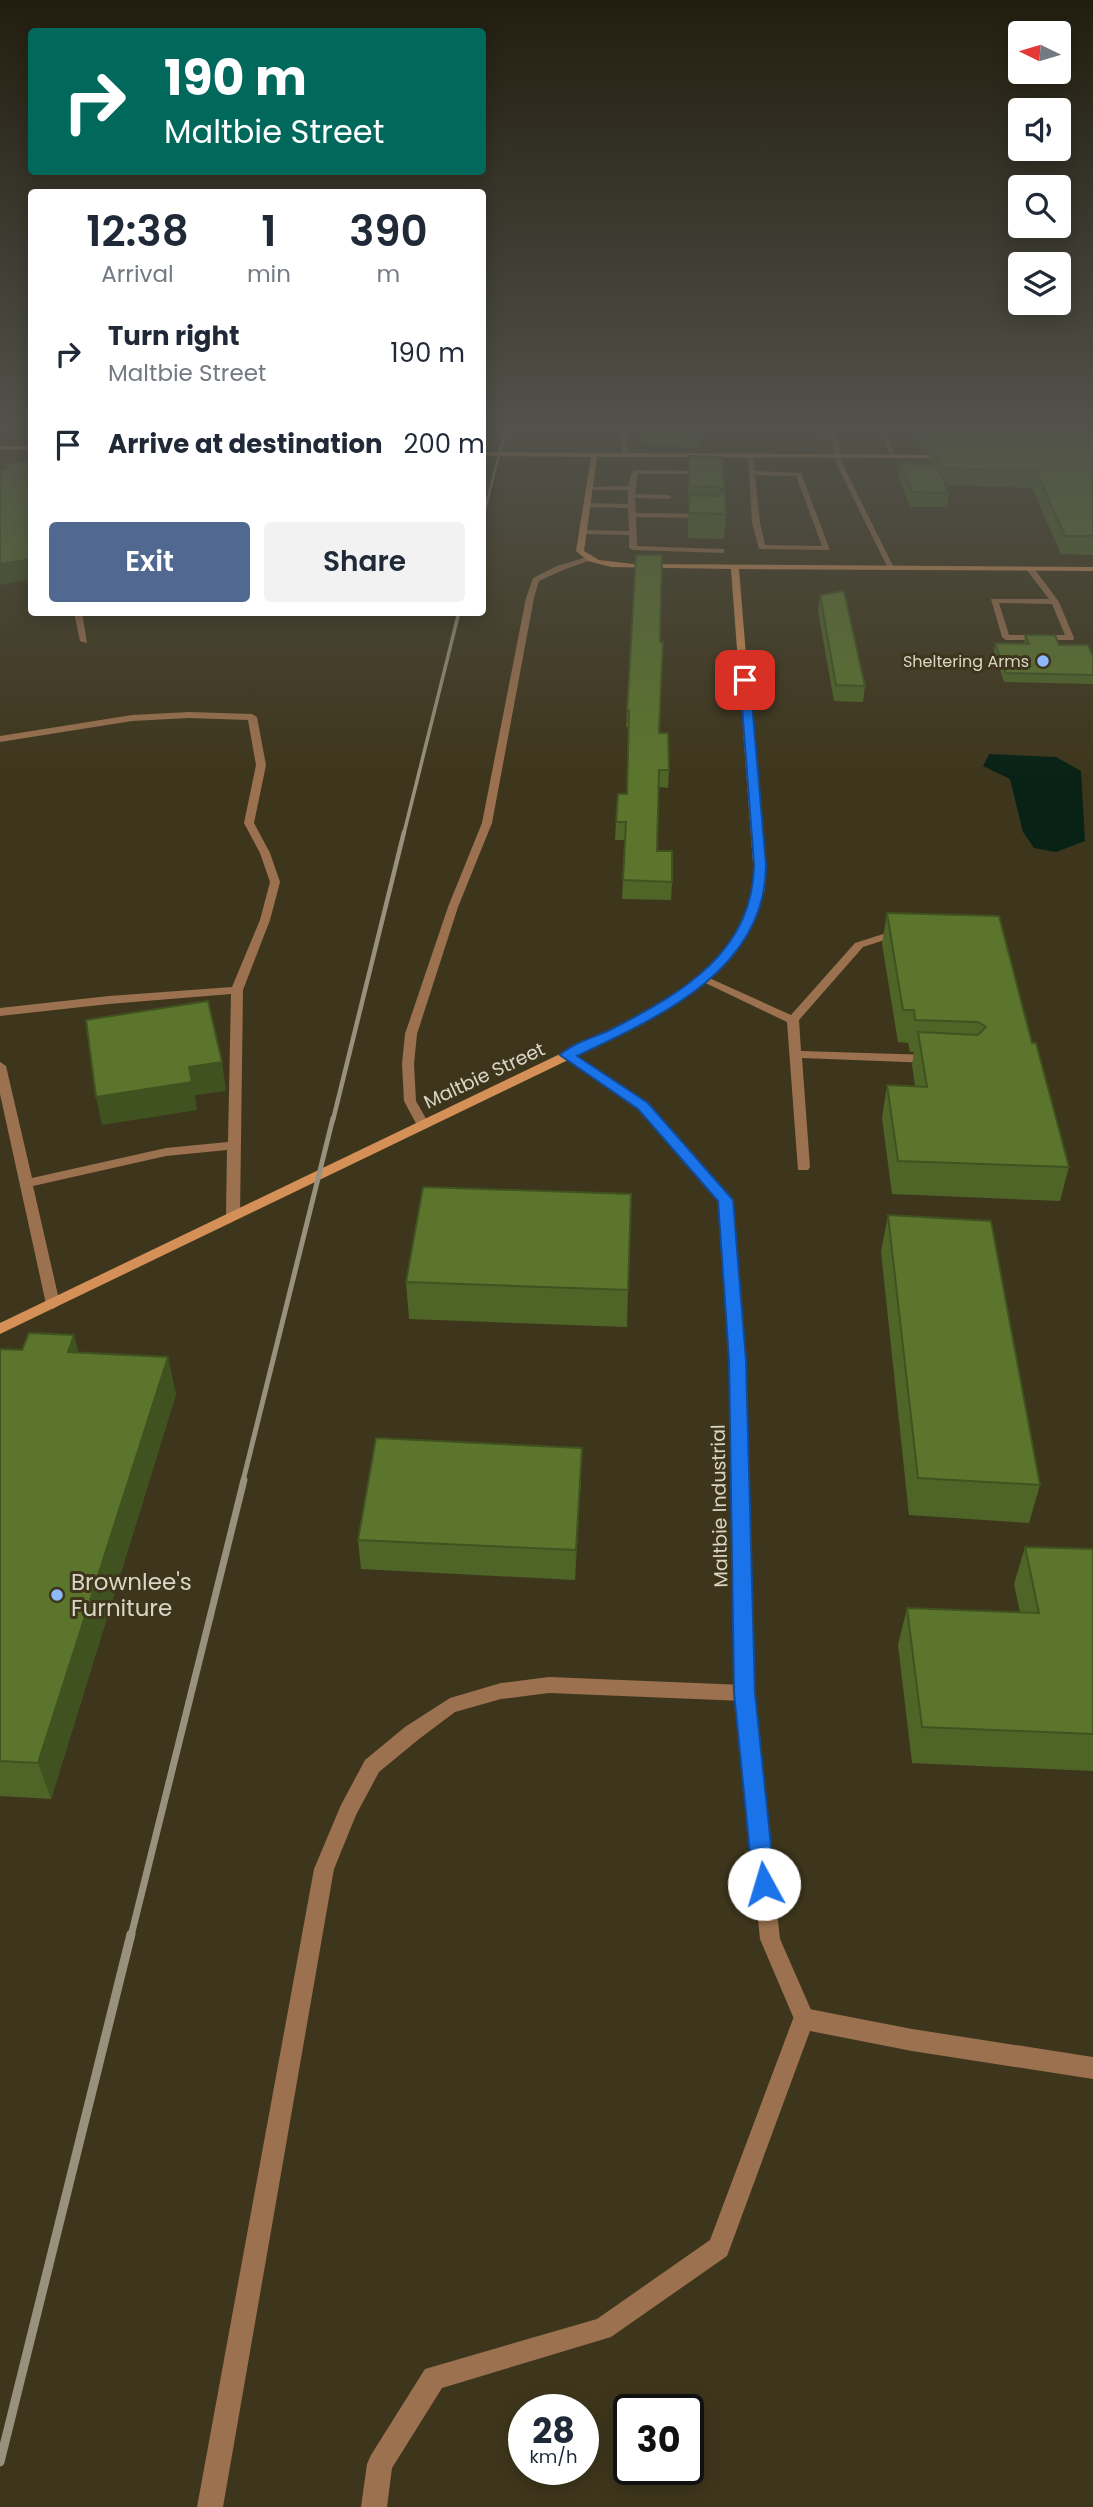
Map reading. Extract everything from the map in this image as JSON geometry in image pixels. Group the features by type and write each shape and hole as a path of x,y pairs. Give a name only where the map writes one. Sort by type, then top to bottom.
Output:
{"street":[{"path":"582,541 580,551 590,559 619,566 1093,569"},
{"path":"633,541 633,548 721,551"},
{"path":"761,541 762,547 827,548 824,541"},
{"path":"879,541 892,568"},
{"path":"423,1124 410,1101 408,1064 411,1034 453,907 487,823 530,598 536,580 560,568 590,559"},
{"name":"Maltbie Street","path":"0,1329 659,1009 703,979 722,962 748,926 760,889 735,567"},
{"path":"1030,569 1055,603 1070,638 1006,637 994,601 1055,603"},
{"path":"80,616 84,641"},
{"path":"0,739 132,718 189,715 252,717 261,765 249,823 265,853 275,882 265,920 237,990 233,1215"},
{"path":"803,1167 793,1020 859,945 914,927"},
{"path":"703,979 793,1020"},
{"path":"0,1012 237,990"},
{"path":"795,1054 944,1060"},
{"name":"Maltbie Industrial","path":"567,1055 643,1106 725,1200 737,1360 744,1693 770,1938 804,2019"},
{"path":"0,1066 53,1304"},
{"path":"27,1183 166,1152 234,1145"},
{"path":"210,2507 324,1869 348,1811 372,1766 450,1706 501,1691 549,1685 744,1693"},
{"path":"374,2507 380,2465 434,2378 603,2329 719,2248 804,2019 912,2040 1093,2068"}],"shaded area":[{"path":"989,754 1056,757 1081,771 1085,841 1056,852 1034,848 1023,832 1010,779 983,766"}],"building":[{"path":"0,541 28,541 28,560 0,564"},
{"path":"636,555 662,555 660,642 663,642 659,733 668,733 669,770 659,770 657,851 672,851 672,882 623,880 626,822 616,822 618,794 627,794 627,710"},
{"path":"844,591 865,686 836,685 820,595"},
{"name":"Sheltering Arms","path":"1025,635 1055,635 1059,645 1088,645 1093,656 1093,675 1006,673 995,643 1029,644"},
{"path":"887,913 999,916 1032,1043 1036,1043 1069,1167 898,1161 887,1085 927,1087 918,1032 978,1035 986,1027 978,1022 915,1020 914,1010 903,1010"},
{"path":"208,1001 222,1062 189,1067 192,1082 96,1097 86,1020"},
{"path":"423,1187 631,1194 628,1290 406,1282"},
{"path":"888,1215 991,1221 1040,1485 918,1478"},
{"name":"Brownlee's Furniture","path":"29,1333 74,1335 68,1352 168,1357 38,1763 0,1761 0,1349 22,1350"},
{"path":"376,1438 582,1448 576,1550 358,1540"},
{"path":"1025,1547 1093,1549 1093,1734 922,1727 907,1608 1039,1613"}],"railway":[{"path":"404,833 458,616"},
{"path":"333,1120 404,832"},
{"path":"243,1481 333,1118"},
{"path":"131,1936 244,1480"},
{"path":"0,2462 131,1934"}],"place":[{"name":"Sheltering Arms","path":"1043,661"},
{"name":"Brownlee's Furniture","path":"57,1595"}],"route":[{"path":"745,680 760,865 760,889 756,909 748,926 722,962 696,985 618,1031 567,1055 643,1106 725,1200 737,1360 744,1693 764,1884"}]}
